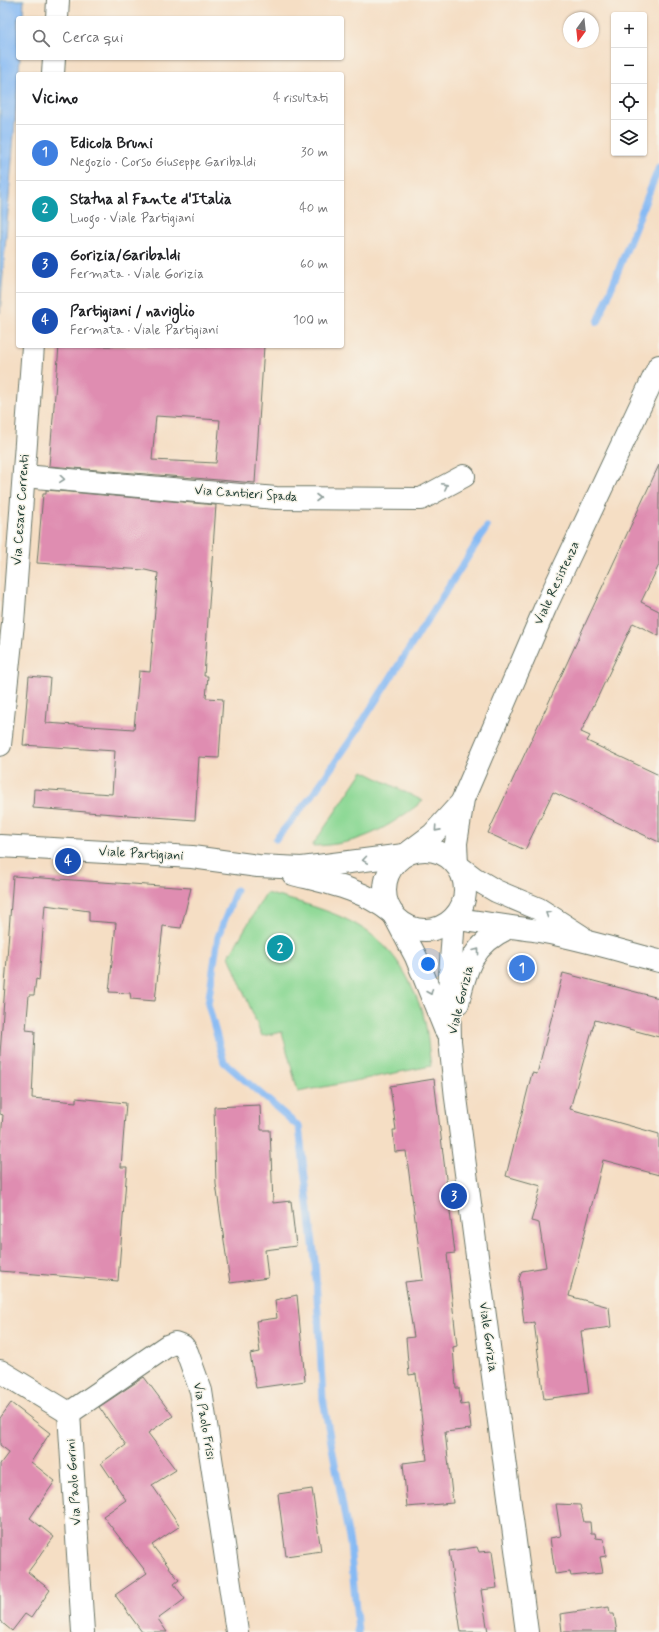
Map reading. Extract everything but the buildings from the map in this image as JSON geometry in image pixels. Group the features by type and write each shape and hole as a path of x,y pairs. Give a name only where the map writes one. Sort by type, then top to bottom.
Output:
{"street":[{"path":"57,16 58,0"},
{"path":"53,72 54,60"},
{"name":"Via Cesare Correnti","path":"0,745 13,623 33,348"},
{"name":"Viale Resistenza","path":"457,865 456,843 462,802 545,608 659,366"},
{"name":"Via Cantieri Spada","path":"24,476 276,498 422,498 464,476"},
{"name":"Viale Resistenza","path":"406,853 433,834 462,802"},
{"name":"Viale Partigiani","path":"0,846 192,857 258,866 341,886 368,896 394,915"},
{"path":"457,865 464,877 466,890 461,908 454,918 445,925 434,929 420,930 407,926 394,915 384,895 385,882 390,868 406,853 422,849 436,850 448,856 474,878 496,891 539,909 592,943"},
{"name":"Viale Partigiani","path":"258,866 313,867 406,853"},
{"name":"Viale Gorizia","path":"394,915 416,957 450,1041"},
{"path":"454,918 508,928 533,930 592,943 659,961"},
{"name":"Viale Gorizia","path":"454,918 450,990 450,1041 456,1098 527,1632"},
{"name":"Viale Gorizia","path":"450,1041 468,963 486,942 508,928"},
{"name":"Via Paolo Frisi","path":"69,1413 167,1346 175,1343 183,1346 187,1352 201,1391 237,1632"},
{"path":"0,1371 69,1413"},
{"name":"Via Paolo Gorini","path":"69,1413 84,1632"}],"green space":[{"path":"363,771 423,801 397,820 372,834 358,839 329,845 312,846"},
{"path":"266,893 319,908 341,917 362,928 380,941 395,959 409,981 421,1009 426,1030 431,1066 298,1092 282,1032 262,1036 229,956"}],"water":[{"path":"0,0 24,0 23,16 16,16 16,60 20,60 19,72 16,72 16,109 0,313"}],"waterway":[{"path":"598,322 659,167"},
{"path":"276,839 311,797 350,741 487,527"},
{"path":"236,890 218,937 208,1004 224,1062 299,1127 315,1261 323,1399 350,1544 358,1632"}],"place":[{"name":"Partigiani / naviglio","path":"68,861"},
{"name":"Statua al Fante d'Italia","path":"280,948"},
{"name":"Edicola Bruni","path":"522,968"},
{"name":"Gorizia/Garibaldi","path":"454,1196"}]}
